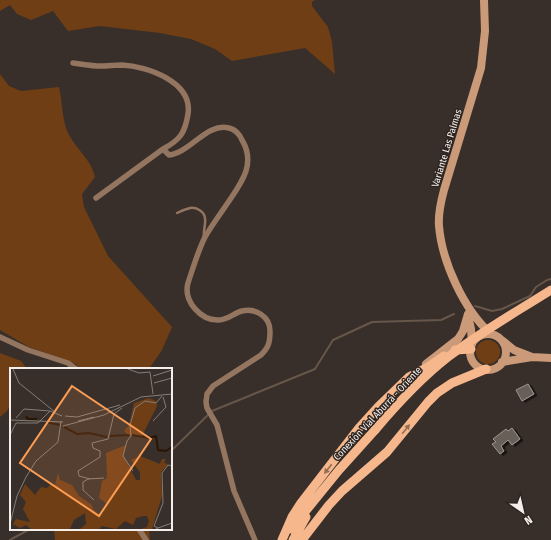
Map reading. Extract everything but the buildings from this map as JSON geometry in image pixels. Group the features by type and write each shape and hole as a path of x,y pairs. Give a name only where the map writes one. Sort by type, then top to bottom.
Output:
{"main road":[{"name":"Variante Las Palmas","path":"471,347 471,329 468,314 464,300 441,244 439,224 440,204 481,68 486,31 484,0"},
{"name":"Conexión Vial Aburrá - Oriente","path":"324,488 412,389 448,358 484,331 551,290"},
{"name":"Variante Las Palmas","path":"464,300 477,320 491,334"},
{"path":"282,540 292,517 359,428 378,406 409,377 458,339 463,331 468,314"},
{"path":"409,377 428,367 454,350 471,347 480,336 491,334 498,336 514,350 532,357"},
{"path":"471,347 472,360 476,365 486,369 494,369 505,357 506,350 503,341"},
{"path":"502,362 532,357 551,358"},
{"path":"302,540 329,505 342,491 387,452 428,402 452,383 486,369"},
{"path":"282,540 324,488"},
{"path":"293,540 324,488"}],"street":[{"path":"73,63 87,65 123,65 160,75 179,86 187,100 189,111 182,136 173,144 96,198"},
{"path":"164,149 169,155 179,153 203,135 218,128 229,128 235,131 240,137 245,145 248,157 247,166 241,184 204,240 187,286 186,294 191,304 204,316 218,320 224,319 241,311 251,310 262,314 270,329 269,345 266,350 261,355 213,386 207,394 206,402 207,408 212,415 219,432 234,491 255,540"},
{"path":"0,338 28,350 68,363 75,368"},
{"path":"140,530 146,540"}],"lane":[{"path":"177,213 190,208 194,208 202,212 205,219 203,233 204,240"}],"shaded area":[{"path":"0,0 315,0 312,2 312,6 328,27 332,42 335,74 305,48 232,61 215,49 191,39 160,33 100,26 68,31 53,11 31,20 17,14 10,5 0,11"},
{"path":"0,74 9,86 21,91 59,87 66,128 72,141 90,164 95,177 82,194 84,207 108,256 172,327 162,350 150,368 78,368 76,364 29,347 0,330"},
{"path":"488,340 496,344 500,352 496,360 488,364 480,360 476,352 480,344"},
{"path":"0,353 21,361 26,368 10,368 10,406 7,411 0,417"},
{"path":"54,530 149,530 150,540 55,540"}],"waterway":[{"path":"475,306 492,311 502,309 530,296 536,287 551,279"},
{"path":"172,450 212,411 315,369 333,340 372,322 441,320 454,314"},
{"path":"10,540 28,530"}]}
